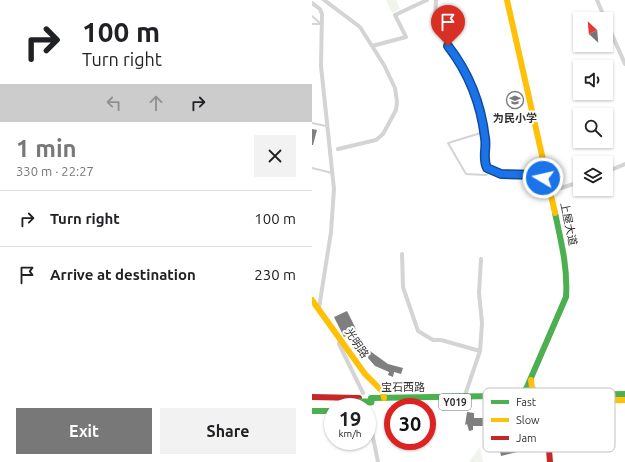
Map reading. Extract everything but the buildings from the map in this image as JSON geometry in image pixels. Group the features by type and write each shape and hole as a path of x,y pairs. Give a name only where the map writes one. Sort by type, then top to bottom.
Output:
{"main road":[{"name":"上屋大道","path":"507,0 567,270 567,290 560,311 525,388"},
{"name":"光明路","path":"312,300 340,336 365,374 383,392 384,398"},
{"path":"531,378 532,388"},
{"path":"615,395 625,394"},
{"name":"宝石西路","path":"436,398 483,397"},
{"name":"宝石西路","path":"312,398 324,398"},
{"name":"宝石西路","path":"376,402 384,398"},
{"path":"615,400 625,400"},
{"name":"宝石西路","path":"312,402 324,401"},
{"name":"宝石西路","path":"376,406 483,403"},
{"path":"312,411 324,411"},
{"path":"545,452 546,462"},
{"path":"548,452 550,462"}],"street":[{"path":"324,0 360,27 384,65 395,88 397,102 396,110 383,134 376,140 338,149"},
{"path":"372,46 406,37 395,15 427,0"},
{"path":"436,0 435,20 439,33 460,61 479,103 486,139 484,161 487,168 491,172 538,175 554,188 561,188 573,184"},
{"path":"597,0 602,12"},
{"path":"312,3 320,9 322,14 321,66 334,189 331,232 319,308"},
{"path":"613,36 625,64"},
{"path":"613,169 625,164"},
{"path":"402,254 403,288 418,331 433,340 441,340 480,351"},
{"path":"464,398 480,351 482,323 479,292 481,259"},
{"path":"340,336 339,344 360,398"},
{"path":"376,450 378,462"}],"lane":[{"path":"312,16 321,24"},
{"path":"312,24 321,24"},
{"path":"312,123 328,126"},
{"path":"484,132 448,143 466,174 486,175 491,172"},
{"path":"312,168 333,174"}],"shaded area":[{"path":"386,0 396,0 400,9 392,13"},
{"path":"480,447 483,462 469,462"}],"traffic: fast":[{"path":"526,388 566,297 565,265 555,213"},
{"path":"615,394 625,394"},
{"path":"371,398 483,396"},
{"path":"312,411 324,411"}],"traffic: slow":[{"path":"507,0 555,213"},
{"path":"312,300 365,374 383,392 384,398"},
{"path":"531,380 532,388"},
{"path":"615,400 625,400"}],"traffic: jam":[{"path":"312,397 359,398"},
{"path":"549,452 550,462"}],"place":[{"name":"为民小学","path":"515,100"}],"route":[{"path":"448,46 460,61 479,103 486,139 484,161 487,168 491,172 501,174 538,175 543,178"}]}
